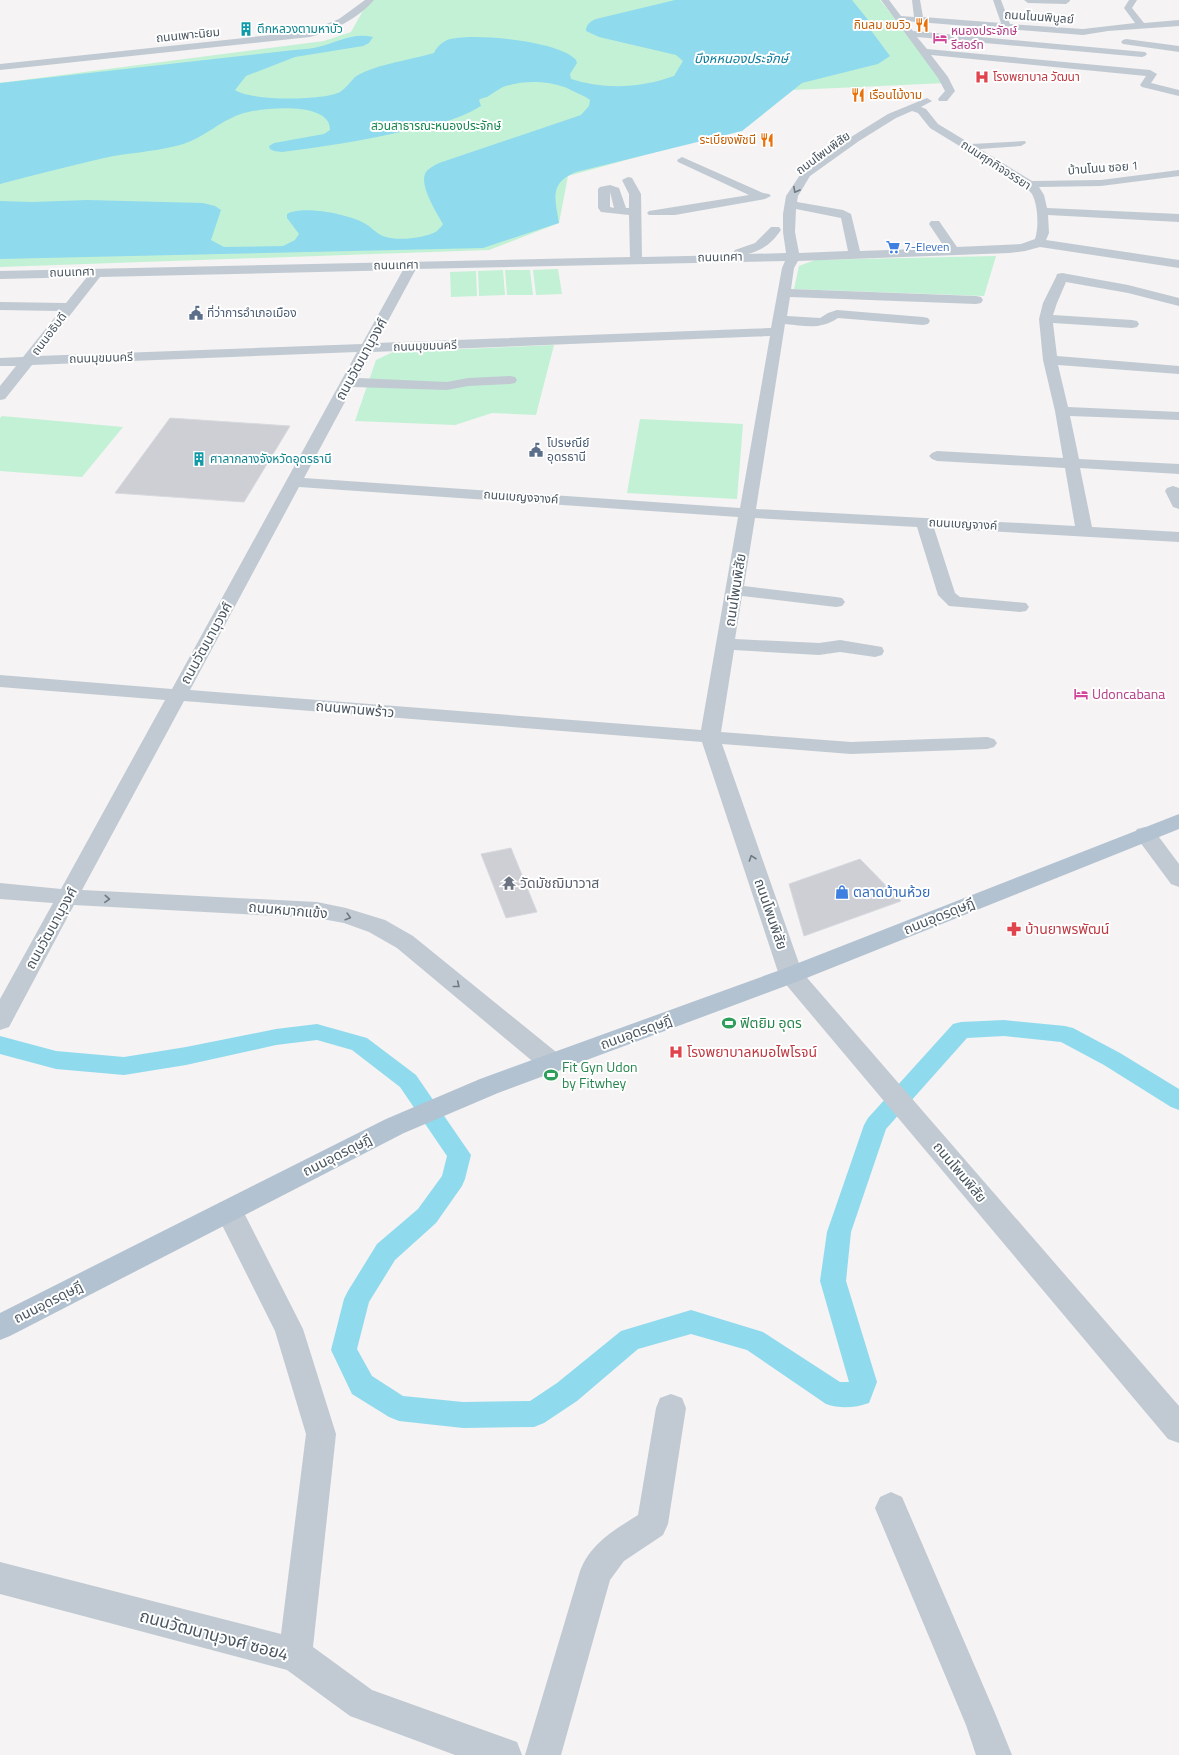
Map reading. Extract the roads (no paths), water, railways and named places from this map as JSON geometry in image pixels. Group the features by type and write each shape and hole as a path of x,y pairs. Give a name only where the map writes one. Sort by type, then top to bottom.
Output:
{"main road":[{"name":"ถนนอุดรดุษฎี","path":"0,1327 395,1126 489,1086 791,975 1179,821"}],"street":[{"name":"ถนนเพาะนิยม","path":"0,64 305,31 332,21 360,0"},
{"name":"ถนนเพาะนิยม","path":"0,67 310,34 342,22 370,0"},
{"path":"886,0 943,77 949,88 949,93 929,103"},
{"path":"916,0 918,20"},
{"path":"997,0 1006,26"},
{"path":"1028,0 1067,3"},
{"path":"1133,0 1128,8 1141,26"},
{"name":"ถนนโนนพิบูลย์","path":"898,18 1086,32 1108,28 1179,23"},
{"path":"1076,20 1086,32 1106,38"},
{"path":"911,34 1143,50 1179,49"},
{"path":"1119,41 1143,50"},
{"path":"1138,72 1143,62 1143,50"},
{"path":"924,52 1152,74 1146,84 1147,86 1179,93"},
{"name":"ถนนศุภกิจจรรยา","path":"911,108 929,103 930,122 934,126 1030,184 1036,191 1042,211 1042,239 1045,244"},
{"name":"ถนนโพนพิสัย","path":"794,172 818,154 882,113 898,105 929,103"},
{"name":"ถนนโพนพิสัย","path":"911,108 892,116 855,138 806,174 792,196 784,293 710,737 791,975 1179,1429"},
{"path":"969,147 1021,143"},
{"path":"682,160 762,196"},
{"path":"691,173 708,185"},
{"name":"บ้านโนน ซอย 1","path":"1030,184 1101,183 1179,173"},
{"path":"628,180 636,194 636,259"},
{"path":"720,193 738,206 758,208"},
{"path":"653,213 762,196 778,197"},
{"path":"791,205 843,214 847,217 854,254"},
{"path":"621,211 636,210"},
{"path":"1042,211 1179,218"},
{"name":"ถนนโพนพิสัย","path":"776,215 775,230 787,260"},
{"path":"935,224 952,251"},
{"path":"729,257 753,249 767,241 775,230"},
{"path":"789,232 796,241 836,255"},
{"path":"1045,244 1058,260 1062,277 1050,303 1046,319 1050,360 1062,411 1084,531"},
{"path":"787,260 854,254 1022,248 1045,244 1179,264"},
{"name":"ถนนเทศา","path":"0,275 729,257 787,260"},
{"name":"ถนนวัฒนานุวงศ์","path":"0,1021 412,265"},
{"name":"ถนนอธิบดี","path":"0,396 29,361 97,272"},
{"path":"1062,277 1128,289 1179,302"},
{"path":"784,293 976,300"},
{"path":"0,306 70,307"},
{"name":"ถนนมุขมนครี","path":"0,362 367,348 779,325 820,322 827,320 832,315 837,314 923,321"},
{"path":"1046,319 1132,324"},
{"path":"1050,360 1179,370"},
{"path":"348,382 446,386 468,382 510,380"},
{"path":"1062,411 1179,416"},
{"path":"937,456 1179,469"},
{"name":"ถนนเบญงจางค์","path":"294,482 748,513"},
{"name":"ถนนเบญจางค์","path":"748,513 1179,537"},
{"path":"924,522 947,595 951,600 955,602 1020,607"},
{"path":"735,590 836,602"},
{"path":"726,644 819,649 840,646 875,651"},
{"name":"ถนนพานพร้าว","path":"0,681 851,748 987,743"},
{"path":"1145,834 1179,879"},
{"name":"ถนนหมากแข้ง","path":"0,891 68,897 317,910 346,916 377,926 405,942 552,1063"},
{"path":"229,1211 289,1329 321,1434 295,1655"},
{"path":"543,1755 596,1571 613,1550 652,1524 671,1408"},
{"path":"891,1508 984,1725 994,1755"},
{"name":"ถนนวัฒนานุวงศ์ ซอย4","path":"0,1578 295,1655 362,1704 504,1755"}],"water":[{"name":"บึงหหนองประจักษ์","path":"675,0 852,0 873,26 870,29 890,56 878,64 802,83 742,131 576,172 567,176 561,181 556,193 556,206 559,223 483,248 0,259 0,201 32,202 87,200 203,203 215,206 221,210 211,240 224,247 283,246 295,240 299,234 287,218 287,214 294,211 303,210 337,214 357,220 364,223 377,233 391,238 405,239 420,237 437,231 443,224 429,198 424,184 424,177 429,169 439,163 581,115 589,106 590,100 569,89 553,84 536,82 519,83 503,87 479,100 481,106 462,116 442,123 356,141 282,152 274,151 270,149 269,146 274,143 324,134 330,130 327,120 319,114 307,110 292,108 262,110 232,117 194,140 176,146 104,158 0,184 0,83 312,48 346,38 366,36 373,37 369,43 363,46 295,57 246,76 235,90 243,94 271,98 303,98 331,95 340,92 355,77 367,71 387,64 434,53 439,45 447,40 475,37 534,43 567,53 576,60 577,63 570,74 571,79 584,83 610,86 636,85 674,76 683,61 676,55 599,37 586,31 587,26 596,19"}],"waterway":[{"path":"0,1045 56,1060 124,1066 186,1056 276,1037 317,1032 359,1044 408,1081 459,1155 453,1179 427,1216 386,1252 357,1299 344,1350 362,1385 399,1408 463,1415 534,1414 567,1392 630,1339 691,1322 754,1340 836,1395 859,1394 863,1382 833,1281 839,1232 876,1125 961,1030 1004,1028 1065,1034 1112,1059 1179,1101"}],"place":[{"name":"กินลม ชมวิว","path":"922,25"},
{"name":"ตึกหลวงตามหาบัว","path":"246,29"},
{"name":"หนองประจักษ์ รีสอร์ท","path":"940,38"},
{"name":"โรงพยาบาล วัฒนา","path":"982,77"},
{"name":"เรือนไม้งาม","path":"858,95"},
{"name":"ระเบียงพัชนี","path":"767,140"},
{"name":"7-Eleven","path":"893,247"},
{"name":"ที่ว่าการอำเภอเมือง","path":"196,313"},
{"name":"โปรษณีย์ อุดรธานี","path":"536,450"},
{"name":"ศาลากลางจังหวัดอุดรธานี","path":"199,459"},
{"name":"Udoncabana","path":"1081,694"},
{"name":"วัดมัชฌิมาวาส","path":"509,883"},
{"name":"ตลาดบ้านห้วย","path":"842,892"},
{"name":"บ้านยาพรพัฒน์","path":"1014,929"},
{"name":"ฟิตยิม อุดร","path":"729,1023"},
{"name":"โรงพยาบาลหมอไพโรจน์","path":"676,1052"},
{"name":"Fit Gyn Udon by Fitwhey","path":"551,1075"}],"park label":[{"name":"สวนสาธารณะหนองประจักษ์","path":"436,126"}]}
